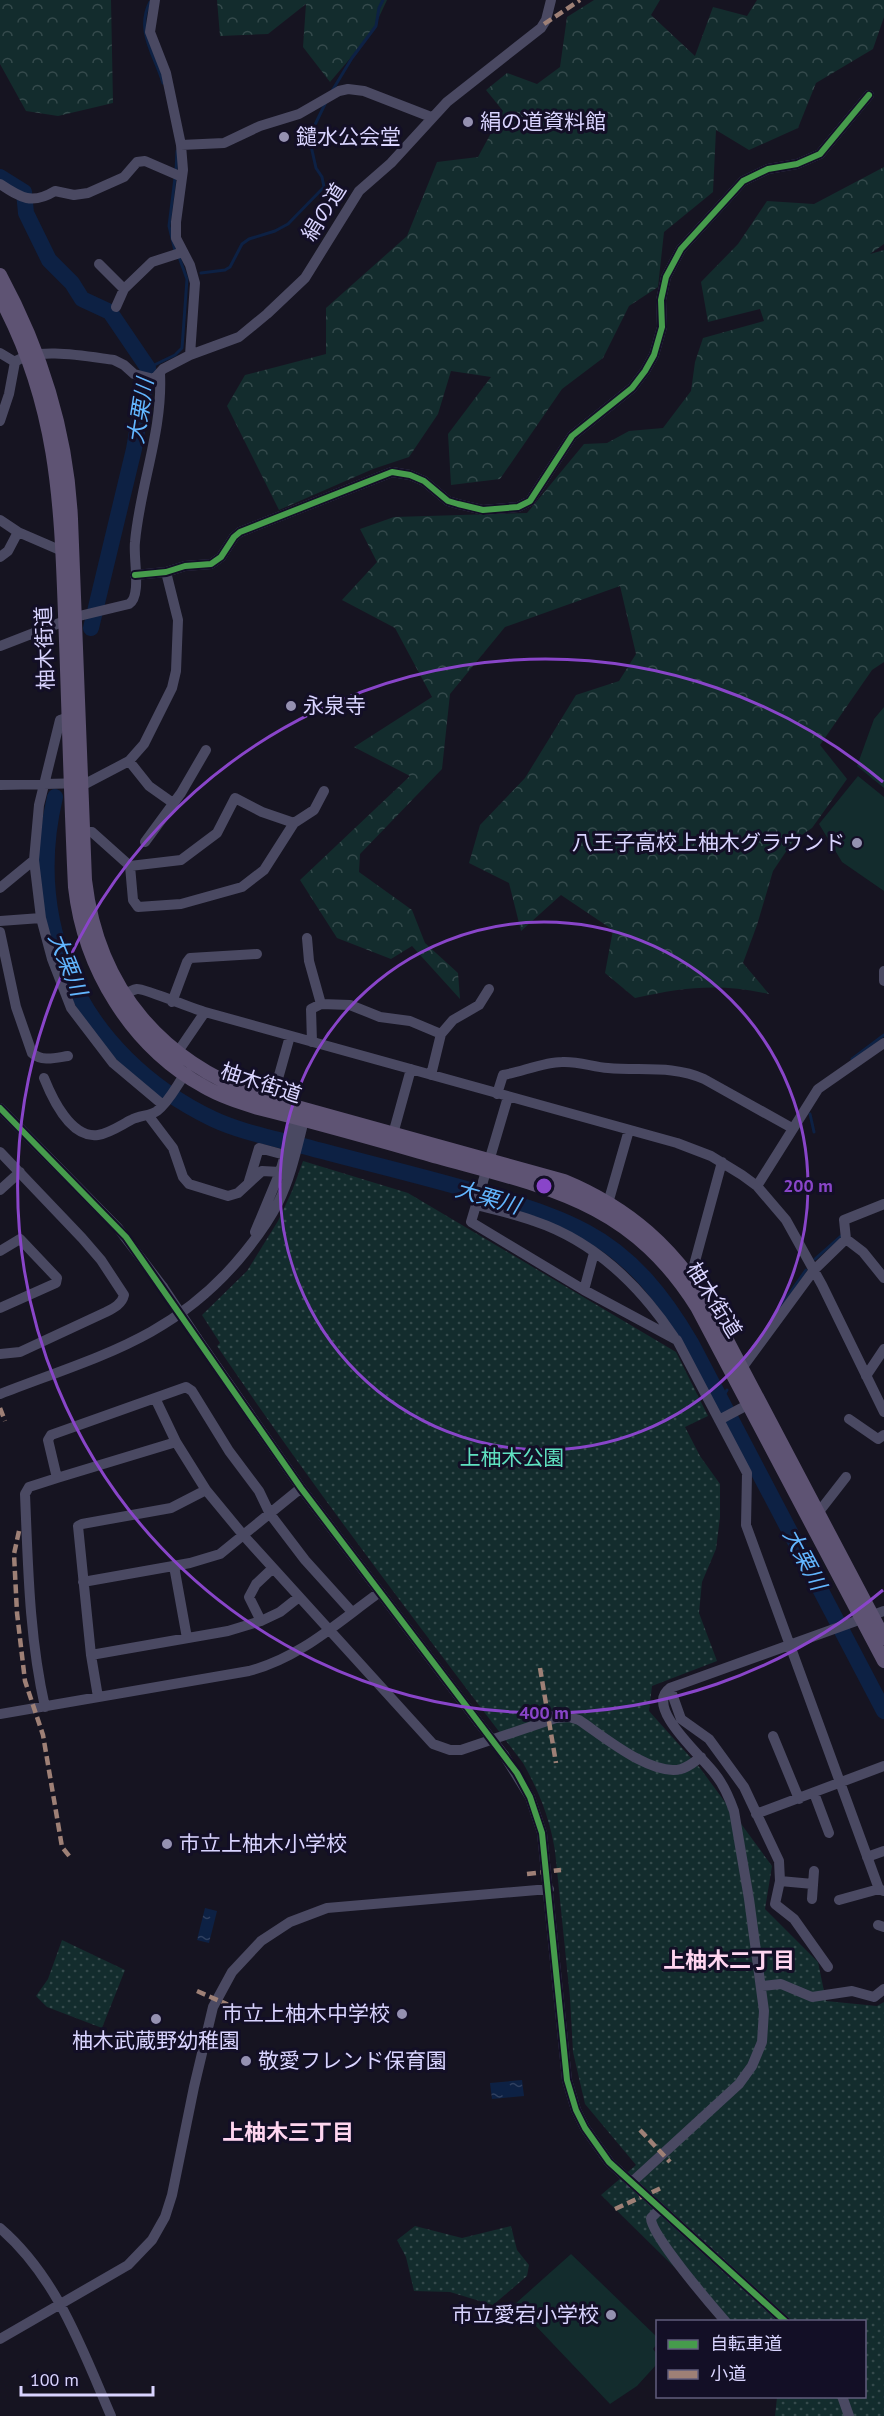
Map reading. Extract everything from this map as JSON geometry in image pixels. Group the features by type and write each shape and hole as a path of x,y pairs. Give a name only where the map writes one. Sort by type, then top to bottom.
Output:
{"main road":[{"name":"柚木街道","path":"0,275 21,316 26,357 57,418 66,460 76,617 72,784 83,832 85,880 91,917 119,998 177,1053 221,1081 272,1100 301,1115 548,1188 581,1201 633,1233 656,1254 687,1290 867,1617 884,1638"},
{"name":"柚木街道","path":"0,297 40,392 52,442 59,491 62,551 76,617 69,717 75,887 78,912 92,957 139,1033 185,1074 203,1086 229,1098 393,1134 486,1171 564,1181 609,1203 655,1237 688,1274 710,1308 742,1368 749,1405 818,1513 867,1617 884,1661"}],"street":[{"path":"155,0 150,32 166,73 181,146 181,177 176,231 178,253 193,272 195,283 190,355"},
{"name":"絹の道","path":"157,376 190,355 239,337 288,296 305,278 359,191 391,163 447,102 544,24 550,0"},
{"path":"181,146 224,143 260,126 299,114 339,91 357,89 431,117"},
{"path":"135,575 211,564 221,557 240,532 392,472 410,475 424,481 448,501 483,510 518,507 530,501 572,436 632,388 645,371 654,355 662,327 661,300 666,277 681,249 743,181 768,169 797,164 820,154 869,95"},
{"path":"0,184 26,198 42,199 55,191 74,195 88,193 124,177 137,162 145,161 181,177"},
{"path":"116,307 124,289 152,262 178,253"},
{"path":"99,264 124,289"},
{"path":"0,353 26,357 75,356 119,362 134,374 157,376 161,393 153,450 141,498 135,544 137,592 135,600 129,604 76,617 0,646"},
{"path":"0,421 9,394 26,357"},
{"path":"0,520 18,532 62,551"},
{"path":"0,557 8,552 18,532"},
{"path":"0,785 93,782 129,760 150,734 175,680 178,620 166,572"},
{"path":"69,717 60,720 46,785 39,805 34,860 40,918 52,959 71,1008 113,1063 164,1104"},
{"path":"145,842 206,750"},
{"path":"129,760 149,786 173,803"},
{"path":"83,832 93,832 130,866 133,900 138,906 182,904 242,887 264,870 294,823 314,810 324,791"},
{"path":"130,866 182,860 217,833 235,798 262,812 294,823"},
{"path":"0,888 34,860"},
{"path":"0,921 40,918"},
{"path":"0,932 16,1007 32,1053 37,1058 43,1059 68,1056"},
{"path":"307,938 309,961 321,1004"},
{"path":"172,1002 190,958 257,954"},
{"path":"884,971 884,981"},
{"path":"119,998 136,989 143,989 172,1002 205,1012 689,1147 722,1162 757,1186 786,1220 814,1270 883,1407"},
{"path":"431,1075 441,1034 453,1020 479,1005 489,989"},
{"path":"312,1042 311,1009 321,1004 357,1007 380,1017 410,1021 441,1034"},
{"path":"177,1053 205,1012"},
{"path":"272,1100 290,1036"},
{"path":"757,1186 818,1089 884,1043"},
{"path":"677,1341 584,1290 471,1222 486,1171 502,1095 503,1076 552,1063 575,1062 608,1068 659,1068 694,1074 792,1128"},
{"path":"393,1134 411,1070"},
{"path":"44,1078 63,1114 75,1127 87,1134 97,1136 136,1117 157,1112 185,1074"},
{"path":"0,1108 126,1236 301,1488 504,1755 522,1782 539,1822 549,1889 569,2087 576,2110 591,2139 609,2162 784,2320"},
{"path":"148,1115 173,1148 183,1177 189,1184 228,1196 238,1193 262,1171 280,1172"},
{"path":"246,1250 289,1152 301,1115"},
{"path":"609,1203 628,1130"},
{"path":"249,1181 260,1148 289,1152"},
{"path":"0,1152 101,1260 124,1295 123,1300 117,1306 106,1312 20,1352 0,1354"},
{"path":"0,1394 109,1352 157,1330 203,1298 263,1231 279,1201 289,1152"},
{"path":"688,1274 694,1265 722,1162"},
{"path":"0,1190 20,1172"},
{"path":"477,1203 536,1221 562,1233 623,1274 638,1289 677,1341 720,1420 747,1473 747,1525 867,1857 882,1890 840,1900"},
{"path":"884,1204 844,1220 846,1239 863,1252 884,1278"},
{"path":"0,1251 20,1239 57,1278 56,1282 0,1308"},
{"path":"742,1368 814,1270 846,1239"},
{"path":"584,1290 594,1253"},
{"path":"866,1376 884,1349"},
{"path":"57,1478 48,1440 51,1435 186,1387 192,1391 229,1451 259,1491 270,1514 305,1560 352,1612"},
{"path":"155,1398 176,1442 206,1490 244,1536 423,1736 433,1744 443,1749 466,1748 556,1718 569,1717 579,1720 653,1767 668,1771 682,1769 701,1757"},
{"path":"720,1420 749,1405"},
{"path":"849,1419 878,1439 884,1435"},
{"path":"45,1707 35,1648 30,1593 26,1494 29,1487 176,1442"},
{"path":"818,1513 846,1477"},
{"path":"83,1582 174,1566 220,1554 301,1488"},
{"path":"98,1697 91,1655 78,1526 171,1508 206,1490"},
{"path":"174,1566 187,1638"},
{"path":"261,1621 249,1597 256,1584 273,1568"},
{"path":"0,1714 262,1668 293,1655 380,1592"},
{"path":"91,1655 228,1631 261,1621 280,1612 299,1597"},
{"path":"631,2183 732,2092 747,2075 763,2035 762,1986 734,1811 721,1782 669,1720 662,1698 665,1691 670,1688 867,1617"},
{"path":"670,1688 681,1719 709,1740 744,1787 779,1861 780,1881 775,1904 794,1919 828,1967"},
{"path":"772,1736 799,1799"},
{"path":"756,1814 884,1766"},
{"path":"814,1793 829,1833"},
{"path":"867,1857 884,1851"},
{"path":"812,1899 813,1871"},
{"path":"780,1881 813,1884"},
{"path":"0,2339 128,2265 143,2251 160,2228 172,2196 213,2007 232,1972 261,1941 290,1922 327,1908 549,1889"},
{"path":"762,1986 781,1984 812,1997 852,1991 874,1997 884,1989"},
{"path":"660,2209 651,2218 652,2227 724,2320"},
{"path":"0,2228 38,2267 62,2304 111,2416"},
{"path":"842,2398 849,2416"}],"green space":[{"path":"0,0 111,0 113,103 58,116 26,111 0,64"},
{"path":"217,0 387,0 371,34 330,82 303,47 306,4 268,34 220,36"},
{"path":"594,0 660,0 651,15 695,56 713,7 747,16 757,0 884,0 884,17 873,49 816,83 798,128 749,150 716,130 713,192 664,232 658,287 629,306 603,358 562,389 500,479 451,485 448,434 491,377 451,371 438,414 409,457 373,469 279,510 227,406 245,375 326,354 326,308 407,236 437,162 478,157 503,111 486,90 507,73 537,84 560,67 567,17"},
{"path":"884,167 884,244 870,254 884,250 884,662 872,670 820,745 847,779 812,828 793,841 773,871 743,963 769,994 734,988 702,988 635,998 605,973 613,930 561,895 521,931 509,883 469,863 480,825 525,778 576,695 619,681 636,654 620,586 505,627 450,694 442,769 360,854 359,872 412,910 425,943 458,973 460,999 412,946 391,959 337,938 300,880 410,776 354,747 432,697 395,628 342,600 377,562 360,529 394,517 527,513 584,444 607,443 629,431 663,428 691,391 695,362 703,338 764,321 760,309 708,322 701,282 738,244 767,201 814,204"},
{"name":"八王子高校上柚木グラウンド","path":"884,707 884,788 857,766 874,719"},
{"name":"八王子高校上柚木グラウンド","path":"858,776 884,797 884,891 842,862 819,824"},
{"name":"上柚木公園","path":"303,1161 408,1193 676,1352 708,1416 685,1427 700,1456 720,1484 720,1517 716,1549 702,1582 699,1613 717,1661 652,1686 649,1711 700,1768 772,1866 765,1909 818,1962 826,2001 877,2006 884,2002 884,2416 775,2416 777,2398 866,2398 866,2320 728,2320 601,2195 636,2165 585,2104 573,2052 570,1998 555,1851 547,1816 534,1784 523,1763 367,1557 291,1452 217,1346 220,1343 202,1315 247,1271 278,1221"},
{"path":"62,1940 125,1970 102,2028 47,2007 36,1996 48,1979"},
{"path":"415,2226 462,2238 511,2226 517,2250 529,2265 527,2276 493,2305 450,2292 414,2291 406,2257 397,2240"},
{"path":"571,2254 656,2336 656,2345 653,2349 656,2353 656,2365 637,2386 610,2404 515,2304"}],"water":[{"path":"205,1908 217,1911 209,1943 197,1940"},
{"path":"522,2080 524,2096 492,2099 490,2083"}],"waterway":[{"path":"332,91 352,58 376,26 383,0"},
{"path":"150,2 146,13 145,33 163,83"},
{"path":"201,273 225,270 230,267 242,244 288,224 324,187 322,177 316,168 309,137 326,102"},
{"path":"176,171 177,151"},
{"name":"大栗川","path":"0,177 24,192 26,213 49,260 72,283 82,299 110,312 148,368 134,449 91,628"},
{"path":"175,178 169,226 175,251"},
{"path":"148,368 175,355 182,348 187,279 179,257"},
{"name":"大栗川","path":"55,797 48,841 47,885 60,951 79,996 93,1018 127,1059 167,1093 224,1124 446,1183 529,1208 575,1226 618,1253 658,1294 691,1343 884,1711"},
{"path":"852,1059 884,1035"},
{"path":"810,1114 814,1132"},
{"path":"815,1259 841,1236"},
{"path":"773,1317 806,1270"},
{"path":"721,1400 727,1390"}],"marked path":[{"path":"544,24 580,0"},
{"path":"0,1408 5,1421"},
{"path":"19,1531 14,1554 17,1613 25,1681 43,1735 62,1847 70,1857"},
{"path":"540,1668 556,1763"},
{"path":"527,1874 561,1870"},
{"path":"197,1991 231,2006"},
{"path":"640,2130 670,2162"},
{"path":"615,2209 661,2188"}],"cycle path":[{"path":"135,575 211,564 221,557 240,532 392,472 410,475 424,481 448,501 483,510 518,507 530,501 572,436 632,388 645,371 654,355 662,327 661,300 666,277 681,249 743,181 768,169 797,164 820,154 869,95"},
{"path":"0,1108 126,1237 301,1488 517,1773 530,1797 542,1833 567,2080 576,2110 585,2128 609,2162 784,2320"}],"place":[{"name":"絹の道資料館","path":"468,122"},
{"name":"鑓水公会堂","path":"284,137"},
{"name":"永泉寺","path":"291,706"},
{"name":"八王子高校上柚木グラウンド","path":"857,843"},
{"name":"市立上柚木小学校","path":"167,1844"},
{"name":"市立上柚木中学校","path":"402,2014"},
{"name":"柚木武蔵野幼稚園","path":"156,2019"},
{"name":"敬愛フレンド保育園","path":"246,2061"},
{"name":"市立愛宕小学校","path":"611,2315"}],"district":[{"name":"上柚木二丁目","path":"729,1960"},
{"name":"上柚木三丁目","path":"288,2132"}]}
